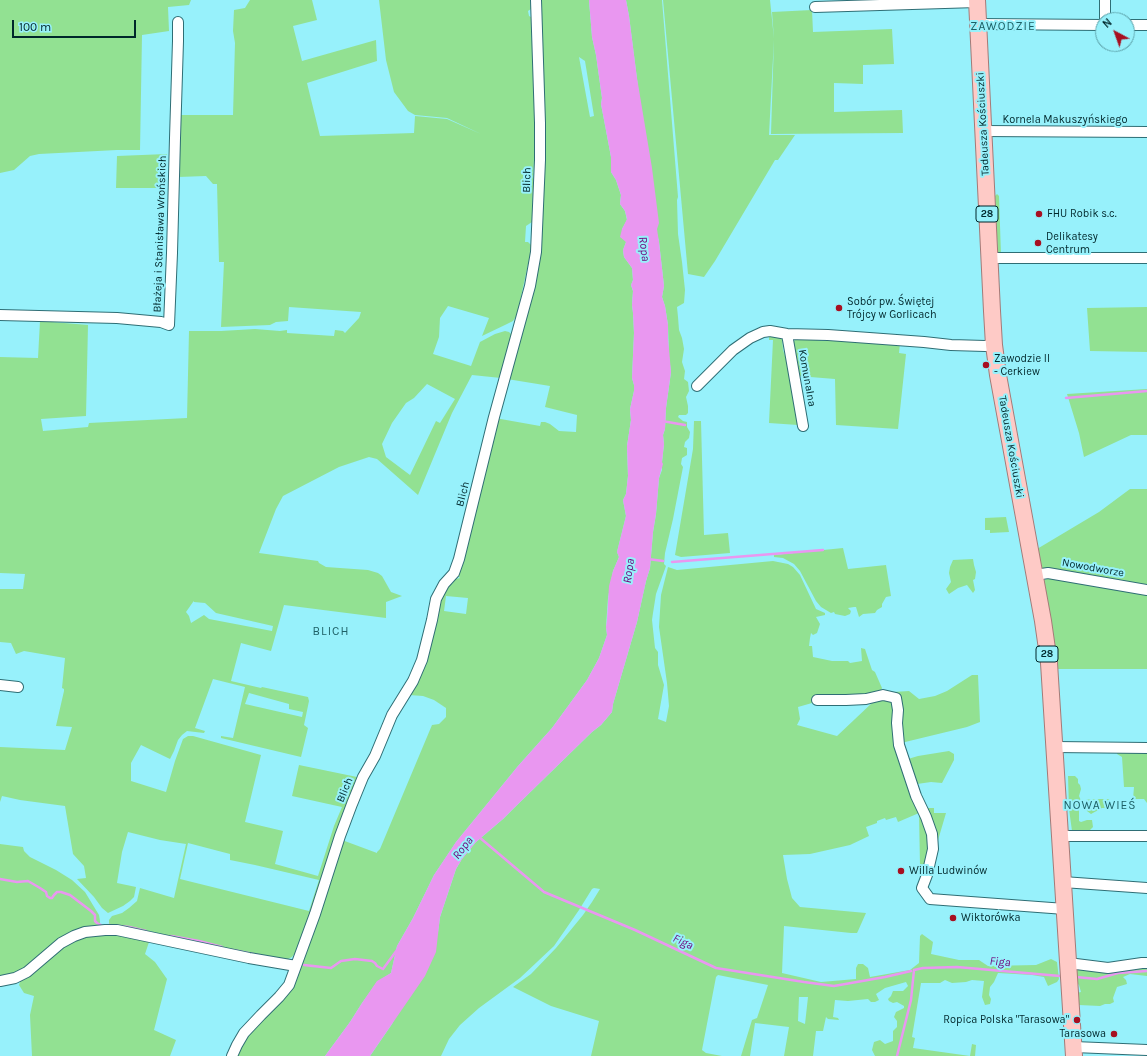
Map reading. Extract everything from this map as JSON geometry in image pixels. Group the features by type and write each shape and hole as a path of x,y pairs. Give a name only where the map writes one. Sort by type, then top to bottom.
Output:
{"main road":[{"name":"Tadeusza Kościuszki","path":"977,1 994,345 999,382 1035,575 1049,663 1069,965"},
{"name":"28","path":"1069,965 1074,1052"}],"street":[{"name":"Blich","path":"232,1056 244,1033 289,985 315,914 352,804 363,777 375,756 392,715 413,681 422,660 436,599 444,584 454,573 459,559 483,468 494,417 530,286 536,252 540,123 536,0"},
{"path":"1105,0 1105,12"},
{"path":"815,7 977,1"},
{"name":"Błażeja i Stanisława Wrońskich","path":"0,314 117,318 161,322 169,325 178,22"},
{"path":"978,24 1095,25"},
{"path":"1135,25 1147,25"},
{"name":"Kornela Makuszyńskiego","path":"983,131 1147,132"},
{"path":"989,258 1147,258"},
{"path":"697,386 733,350 750,338 763,332 770,331 787,334 828,335 951,345 994,345"},
{"name":"Komunalna","path":"787,334 803,426"},
{"name":"Nowodworze","path":"1035,575 1048,573 1147,590"},
{"path":"0,685 18,687"},
{"path":"817,700 866,699 883,695 896,698 898,710 897,722 899,745 916,796 926,816 932,834 933,849 927,875 922,888 930,899 1065,909"},
{"path":"1054,748 1147,748"},
{"path":"1060,836 1147,836"},
{"path":"1063,882 1147,888"},
{"path":"0,981 15,978 27,972 61,943 74,936 85,932 105,930 117,930 249,958 296,966"},
{"path":"1069,965 1108,968 1147,963"},
{"path":"1074,1052 1147,1050"}],"green space":[{"path":"0,0 191,0 189,5 168,7 169,31 142,35 140,150 39,154 30,156 14,170 0,173"},
{"path":"250,0 312,0 317,20 293,26 302,61 376,40 377,61 307,83 320,136 414,133 415,116 447,119 481,134 447,118 415,115 408,111 394,92 386,60 379,0 530,0 531,9 528,11 529,16 531,17 535,125 532,222 526,226 525,242 528,242 532,246 517,315 513,321 482,336 489,318 448,306 440,318 439,337 433,354 471,366 480,342 495,334 505,331 509,332 512,335 501,378 472,375 452,413 418,495 377,459 369,457 339,467 283,496 276,509 259,553 318,561 326,567 368,570 378,573 382,576 391,592 402,596 386,602 386,618 284,605 271,651 241,643 231,681 308,697 309,701 304,725 308,728 301,757 221,738 221,736 233,738 245,687 213,679 195,728 205,731 204,733 187,731 178,740 170,759 141,745 131,763 131,781 166,792 183,739 188,736 193,736 261,755 245,822 283,831 275,864 318,876 334,826 342,807 292,796 299,765 357,777 359,780 312,912 296,952 292,957 286,960 149,931 109,926 109,920 112,916 122,913 137,901 140,888 174,898 186,844 160,840 128,832 122,852 117,883 136,887 134,897 123,906 108,913 77,879 86,878 84,866 73,854 65,806 2,796 0,802 0,747 65,750 72,727 56,726 64,691 62,688 65,658 24,651 16,654 11,643 0,642 0,589 23,589 25,574 0,573 0,357 38,358 40,321 88,325 86,416 41,419 43,431 88,427 89,423 187,418 189,331 255,329 280,331 287,330 287,333 334,336 335,330 343,331 345,333 359,318 361,312 289,307 288,321 276,322 270,325 221,327 224,262 219,262 217,184 213,184 206,176 178,177 178,115 233,115 235,43 233,31 234,10 245,8","holes":["427,384 455,399 440,423 436,421 410,475 386,457 382,444 392,423 406,403 414,398","194,601 205,603 216,613 273,626 272,631 209,619 204,615 191,623 186,612","249,693 289,704 289,709 303,712 302,717 245,704","188,843 230,854 230,860 319,880 309,911 180,879"]},
{"path":"539,0 589,0 592,37 602,98 601,104 611,157 611,172 616,180 621,195 620,204 625,211 627,220 622,229 626,242 623,250 624,257 632,268 633,280 631,285 633,291 632,305 634,333 632,378 634,391 630,409 631,420 627,446 628,476 626,494 623,500 626,516 617,552 619,557 613,571 608,598 606,627 607,635 599,658 587,680 552,728 518,766 456,842 434,875 413,918 397,946 391,973 377,982 325,1056 237,1056 247,1036 292,989 302,965 342,840 377,853 432,725 439,724 446,717 446,708 434,700 423,696 409,695 437,608 447,584 452,584 455,579 460,578 456,574 495,418 540,426 541,422 545,422 559,431 576,432 577,415 545,407 550,386 507,379 535,271","holes":["579,57 585,61 594,116 590,117","446,596 468,598 466,614 444,611"]},
{"path":"626,0 662,0 678,197 678,234 685,290 684,303 677,307 679,330 684,349 682,362 685,371 684,379 688,382 689,391 686,397 688,413 686,415 679,415 678,417 687,422 687,427 690,432 689,438 685,442 684,447 687,448 687,455 682,458 681,464 683,467 665,553 664,564 666,566 656,594 652,620 655,648 658,652 658,665 664,685 658,719 666,722 669,706 659,627 661,595 668,567 677,570 773,561 788,564 793,567 800,575 816,609 825,613 825,615 816,617 820,624 817,633 813,635 811,633 809,646 812,646 813,657 832,661 848,661 850,663 862,661 861,648 865,649 872,670 875,672 882,688 880,693 877,695 815,697 812,699 812,703 798,707 800,719 797,725 837,736 873,702 880,698 893,702 896,737 925,820 930,847 923,882 920,866 919,813 898,822 896,817 886,820 885,818 877,821 877,823 866,827 869,836 850,845 810,854 783,855 792,898 800,907 866,913 857,933 784,926 782,973 821,982 856,979 856,968 858,964 863,964 868,968 870,977 910,970 919,963 920,936 922,934 933,942 931,954 959,960 979,960 988,966 1036,965 1051,959 1057,962 1059,979 1057,982 1048,986 1044,977 998,973 990,987 990,1004 985,1005 982,997 984,981 972,980 952,983 945,980 940,983 921,983 912,1037 915,1038 913,1048 970,1056 875,1056 872,1050 874,1042 880,1040 885,1044 893,1041 893,1031 897,1027 897,1021 894,1017 896,1012 904,1008 904,1006 897,1002 893,1003 888,999 893,991 903,991 908,986 906,982 885,988 876,994 879,1000 875,1002 871,1002 868,999 848,1001 835,1000 833,1017 838,1018 839,1020 828,1019 826,1017 823,1031 816,1031 813,1056 784,1056 789,1027 755,1023 750,1056 741,1056 752,1020 757,1018 768,985 718,975 716,977 702,1050 706,1053 722,1056 591,1056 599,1021 551,1006 513,987 531,974 556,948 583,915 600,889 594,888 554,946 520,978 479,1008 460,1025 449,1039 441,1056 370,1056 392,1024 438,932 440,917 456,869 462,859 476,842 503,819 601,725 612,712 637,622 650,568 659,478 662,470 664,444 663,435 665,429 666,408 671,372 668,325 662,297 664,286 659,242 656,229","holes":["799,997 808,997 805,1024 798,1021"]},
{"path":"663,0 770,0 774,39 769,135 795,135 778,160 775,160 704,277 688,274"},
{"path":"812,10 813,32 892,29 894,64 863,65 863,84 834,83 834,112 902,110 903,133 771,134 774,39 772,12"},
{"path":"167,154 165,188 116,188 117,156"},
{"path":"997,194 999,196 1001,255 998,257 995,196"},
{"path":"1147,307 1147,352 1090,351 1087,308"},
{"path":"769,336 782,338 798,425 769,423 773,340 769,340"},
{"path":"801,338 824,341 837,340 900,343 899,353 906,354 898,429 836,425 835,379 798,376 792,343"},
{"path":"1147,389 1147,435 1131,435 1084,457 1079,433 1067,394"},
{"path":"694,421 701,421 704,535 728,533 730,553 681,557 675,555 693,449"},
{"path":"1130,489 1147,489 1147,588 1042,571 1037,549 1099,512"},
{"path":"1006,517 1009,532 990,533 990,530 985,530 985,518"},
{"path":"843,548 848,569 886,565 891,596 886,597 882,607 875,613 863,614 859,617 856,607 854,607 848,608 851,611 850,614 845,616 835,614 834,612 831,613 821,607 816,601 800,571 794,564 783,558 774,557 774,555"},
{"path":"973,559 976,572 975,579 973,580 975,590 973,593 967,585 958,588 949,594 946,589 951,582 949,573 953,560"},
{"path":"1050,578 1147,595 1147,669 1056,669 1053,631 1044,580"},
{"path":"972,675 978,675 980,722 967,727 901,743 893,692 909,691 919,699 935,696 947,691"},
{"path":"1147,750 1147,803 1144,799 1133,799 1134,787 1124,787 1122,757 1117,754 1117,751"},
{"path":"949,751 954,754 954,760 942,783 931,782 917,784 908,759"},
{"path":"1068,776 1075,776 1078,779 1081,789 1079,796 1083,805 1079,810 1079,821 1092,820 1093,827 1090,830 1072,831 1069,809"},
{"path":"1108,799 1111,801 1112,805 1091,814 1087,811 1085,804 1086,800"},
{"path":"926,808 934,808 934,813 946,813 936,847"},
{"path":"0,844 23,847 24,851 30,857 72,880 85,892 99,915 100,926 89,926 88,929 69,932 66,937 21,971 0,977"},
{"path":"110,934 150,939 145,954 155,962 167,979 154,1030 176,1040 170,1056 32,1056 30,1015 34,996 24,993 19,985 21,979 60,947 84,936"},
{"path":"1147,967 1147,976 1130,974 1123,977 1127,984 1117,987 1113,998 1114,1002 1100,1006 1077,1004 1076,993 1081,992 1079,985 1076,982 1076,968"},
{"path":"972,1044 976,1045 975,1056 970,1056"}],"water":[{"name":"Ropa","path":"589,0 626,0 652,168 659,223 657,229 664,286 662,297 668,325 671,372 666,408 665,429 663,435 663,464 659,478 650,568 637,622 612,712 601,725 503,819 476,842 462,859 456,869 440,917 436,952 425,976 370,1056 325,1056 377,981 391,973 397,946 413,918 434,875 456,842 518,766 552,728 587,680 599,658 607,635 606,627 609,586 619,557 617,552 626,516 623,500 626,494 628,476 627,446 631,420 630,409 634,391 632,378 634,333 632,305 633,291 631,285 633,280 632,268 624,257 623,250 626,242 620,237 627,219 625,211 620,204 621,195 616,180 611,172 611,157 601,104 602,98 592,37"}],"waterway":[{"path":"1066,398 1147,391"},
{"path":"662,421 685,425"},
{"path":"672,562 823,550"},
{"path":"648,559 663,561"},
{"name":"Figa","path":"479,837 544,892 635,930 716,968 834,986 911,971"},
{"path":"0,879 17,882 28,881 46,892 47,896 50,898 52,898 57,892 70,895 91,911 95,915 95,921 101,925"},
{"path":"109,925 129,927 146,931"},
{"path":"171,936 222,947"},
{"path":"233,950 258,955"},
{"path":"304,965 331,968 341,961 355,959 372,961 383,969 397,950"},
{"name":"Figa","path":"897,1056 911,1000 914,970 923,968 957,967 1060,976"},
{"name":"Figa","path":"1076,977 1097,979 1118,973 1147,971"}],"place":[{"name":"FHU Robik s.c.","path":"1039,214"},
{"name":"Delikatesy Centrum","path":"1038,243"},
{"name":"Sobór pw. Świętej Trójcy w Gorlicach","path":"839,308"},
{"name":"Zawodzie II - Cerkiew","path":"986,365"},
{"name":"Willa Ludwinów","path":"901,871"},
{"name":"Wiktorówka","path":"953,918"},
{"name":"Ropica Polska \"Tarasowa\"","path":"1077,1020"},
{"name":"Tarasowa","path":"1114,1034"}],"district":[{"name":"ZAWODZIE","path":"1003,27"},
{"name":"BLICH","path":"331,632"},
{"name":"NOWA WIEŚ","path":"1100,806"}]}
